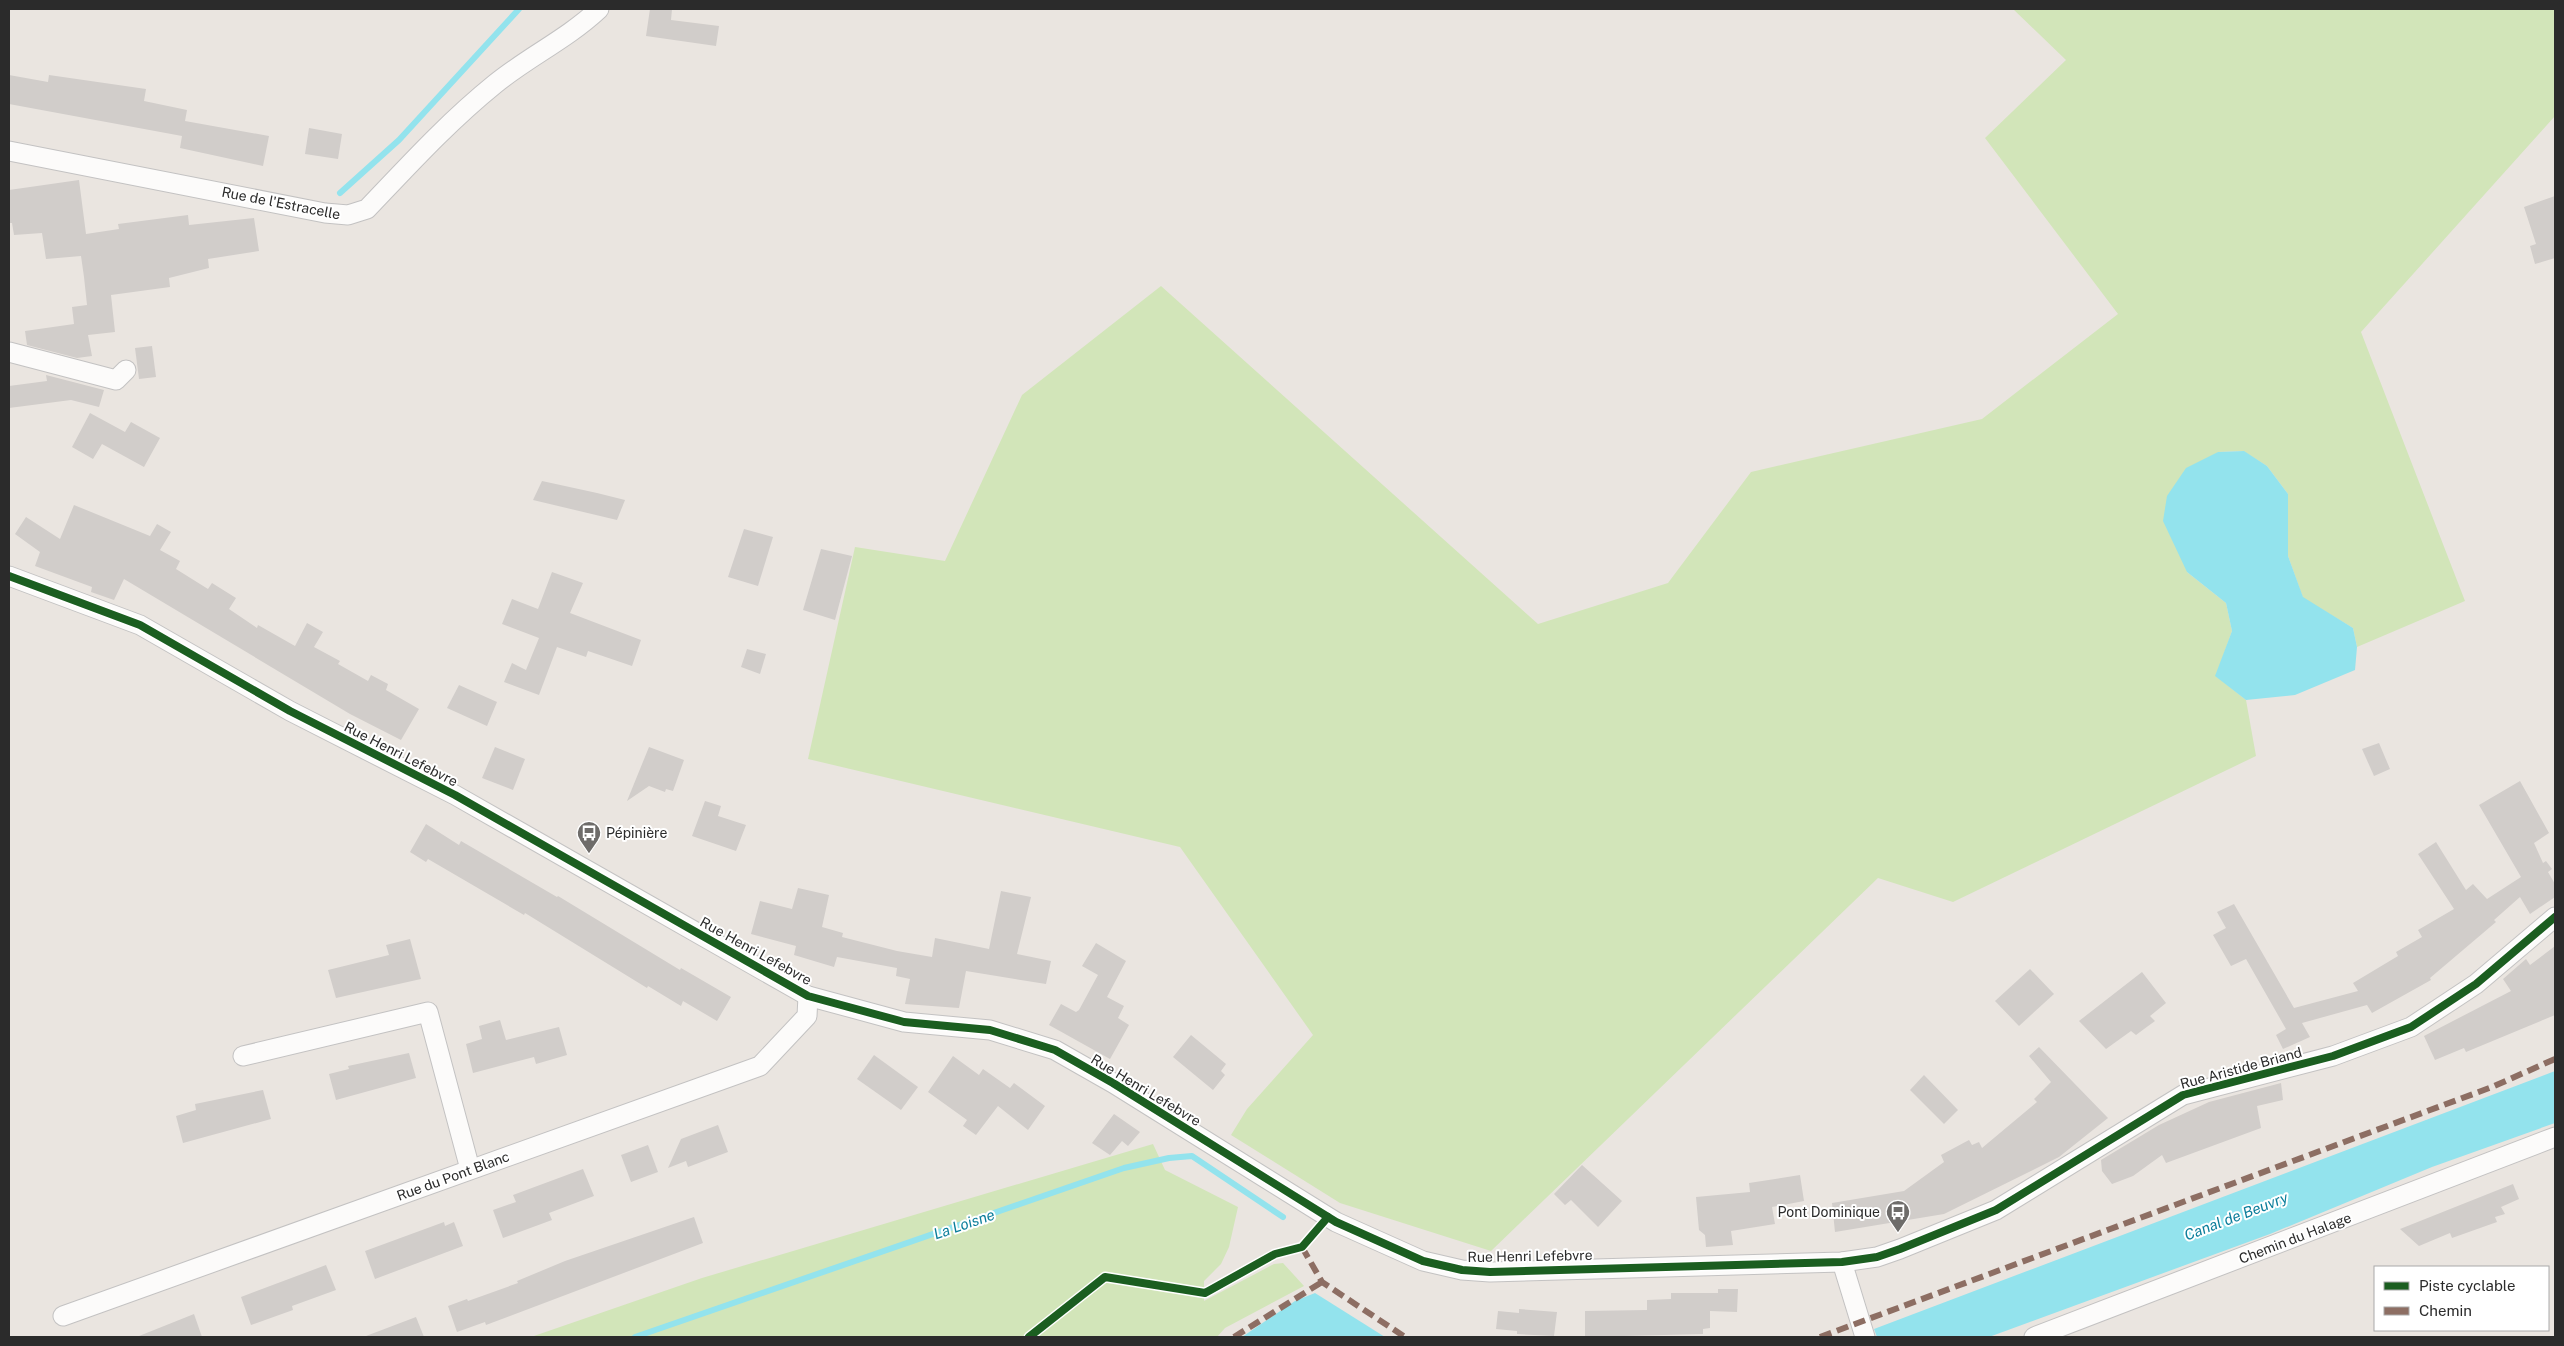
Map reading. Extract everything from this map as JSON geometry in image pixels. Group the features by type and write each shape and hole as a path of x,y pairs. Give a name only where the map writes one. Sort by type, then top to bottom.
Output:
{"street":[{"name":"Rue de l'Estracelle","path":"9,151 324,213 348,215 366,209 453,118 482,94 578,28 599,9"},
{"path":"9,352 116,380 126,370"},
{"name":"Rue Henri Lefebvre","path":"9,576 140,625 290,712 455,795 808,996 904,1022 990,1030 1055,1050 1113,1083 1336,1222 1423,1261 1462,1270 1490,1272 1842,1262"},
{"name":"Rue Aristide Briand","path":"1842,1262 1877,1257 1892,1252 1996,1210 2183,1095 2333,1056 2411,1027 2476,984 2555,917"},
{"name":"Rue du Pont Blanc","path":"63,1316 760,1066 807,1016 808,996"},
{"path":"243,1056 428,1012 470,1169"},
{"name":"Chemin du Halage","path":"2034,1337 2555,1137"},
{"path":"1842,1262 1865,1337"}],"green space":[{"path":"2013,9 2555,9 2555,116 2361,332 2465,601 2357,647 2353,628 2303,598 2288,556 2288,494 2267,466 2243,451 2218,452 2187,572 2226,603 2232,631 2216,676 2246,700 2256,756 1953,902 1878,878 1491,1251 1340,1203 1231,1135 1247,1109 1313,1035 1180,847 808,759 855,547 945,561 1022,395 1161,286 1538,624 1668,583 1751,472 1982,419 2118,314 1985,138 2066,60"},
{"path":"1153,1144 1165,1170 1238,1207 1229,1247 1221,1264 1204,1281 1204,1301 1274,1264 1283,1263 1304,1286 1225,1328 1217,1337 531,1337 702,1278"}],"water":[{"path":"2244,451 2267,466 2288,494 2288,556 2303,597 2353,628 2357,647 2355,670 2295,695 2246,700 2215,676 2232,631 2226,603 2187,572 2163,521 2167,496 2186,468 2218,452"},
{"name":"Canal de Beuvry","path":"2555,1071 2555,1123 2432,1167 2270,1234 1989,1337 1877,1337 1874,1329"},
{"path":"1315,1293 1385,1337 1242,1337 1295,1301"}],"building":[{"path":"650,9 672,9 671,20 719,26 716,46 646,36"},
{"path":"9,75 48,82 49,75 146,89 144,101 187,110 185,121 269,136 263,166 180,148 182,136 9,104"},
{"path":"309,128 342,134 338,159 305,154"},
{"path":"79,180 86,234 119,229 118,224 188,215 189,225 254,218 259,251 208,259 209,268 169,278 170,287 111,295 115,332 88,335 92,356 77,358 27,345 25,331 74,324 72,307 87,305 84,277 81,256 46,259 42,233 14,235 12,223 9,223 9,190"},
{"path":"2555,196 2555,258 2535,264 2530,246 2536,244 2524,207"},
{"path":"152,346 156,377 139,379 135,348"},
{"path":"46,375 104,390 99,407 71,400 9,408 9,386 47,381"},
{"path":"90,413 125,432 131,422 160,438 144,467 102,444 93,459 72,447"},
{"path":"542,481 625,500 617,520 533,500"},
{"path":"74,505 150,536 157,524 171,532 160,550 180,561 176,569 208,589 212,583 236,598 229,609 257,628 258,625 295,646 307,623 323,632 314,647 340,661 338,664 368,681 371,675 388,684 386,690 419,709 401,740 350,714 124,579 114,600 91,592 92,587 35,566 40,552 15,534 26,517 60,539"},
{"path":"744,529 773,537 758,586 728,577"},
{"path":"821,549 852,556 835,620 803,610"},
{"path":"552,572 583,583 570,613 641,640 632,666 588,651 586,657 557,647 539,695 504,682 512,663 526,670 539,638 502,624 512,599 538,609"},
{"path":"747,649 766,654 760,674 741,667"},
{"path":"459,685 497,702 487,726 447,708"},
{"path":"2379,743 2390,769 2374,776 2362,749"},
{"path":"495,747 525,759 513,790 482,778"},
{"path":"649,747 684,760 673,791 666,789 665,792 649,786 627,801"},
{"path":"2520,781 2549,833 2534,843 2543,863 2546,861 2552,869 2548,872 2555,884 2555,897 2530,914 2520,897 2494,920 2496,922 2430,978 2431,980 2372,1013 2367,1005 2302,1023 2310,1037 2283,1049 2276,1035 2286,1029 2246,959 2231,966 2213,935 2226,928 2217,912 2234,904 2294,1008 2358,991 2353,983 2398,956 2396,952 2422,937 2418,930 2454,909 2418,854 2436,842 2466,890 2473,884 2487,899 2521,877 2479,805"},
{"path":"705,801 721,806 718,816 746,825 736,851 692,836"},
{"path":"426,824 459,845 461,841 558,896 680,970 681,968 731,997 717,1021 683,1001 681,1006 648,986 647,988 525,913 524,915 428,859 426,862 410,852"},
{"path":"798,888 829,895 822,927 843,933 842,937 897,951 932,957 935,938 989,949 1001,891 1031,897 1017,954 1051,961 1046,984 966,971 959,1008 905,1004 910,979 896,976 897,968 837,957 834,967 794,955 796,946 751,934 760,901 792,909"},
{"path":"410,939 421,979 336,998 328,970 389,955 386,945"},
{"path":"1096,943 1126,961 1107,997 1124,1006 1118,1018 1129,1025 1110,1059 1049,1025 1061,1004 1076,1012 1079,1010 1098,975 1082,966"},
{"path":"2555,946 2555,1015 2466,1052 2464,1048 2435,1060 2424,1036 2511,991 2503,979 2526,959 2530,965"},
{"path":"2030,969 2054,994 2019,1026 1995,1001"},
{"path":"2142,972 2166,1003 2150,1016 2155,1021 2136,1035 2131,1031 2106,1049 2079,1021"},
{"path":"500,1020 506,1040 559,1027 567,1055 536,1064 534,1057 473,1073 466,1044 482,1039 479,1026"},
{"path":"1191,1035 1226,1064 1221,1071 1225,1075 1213,1090 1173,1057"},
{"path":"2039,1047 2108,1118 2059,1157 1944,1214 1835,1232 1832,1203 1904,1191 1944,1162 1941,1155 1969,1140 1972,1145 1979,1142 1982,1148 2037,1102 2034,1099 2051,1082 2029,1056"},
{"path":"409,1053 416,1078 336,1100 329,1074 349,1069 348,1066"},
{"path":"874,1055 918,1087 901,1110 857,1079"},
{"path":"953,1056 979,1075 983,1069 1010,1088 1014,1083 1045,1106 1028,1130 998,1106 976,1135 963,1126 967,1120 928,1092"},
{"path":"1924,1075 1958,1110 1944,1124 1910,1090"},
{"path":"2281,1083 2283,1100 2257,1106 2261,1128 2166,1163 2162,1155 2133,1176 2112,1184 2102,1171 2101,1160 2159,1125 2209,1102"},
{"path":"263,1090 271,1119 183,1143 176,1116 196,1110 195,1104"},
{"path":"1114,1114 1140,1132 1128,1146 1122,1141 1110,1155 1092,1143"},
{"path":"718,1125 728,1152 688,1167 686,1161 668,1168 681,1139"},
{"path":"648,1145 658,1172 631,1182 621,1155"},
{"path":"1582,1165 1622,1201 1598,1227 1571,1200 1565,1205 1554,1194"},
{"path":"583,1169 594,1196 549,1213 552,1220 503,1238 493,1210 516,1202 513,1195"},
{"path":"1800,1175 1804,1201 1772,1207 1775,1224 1731,1231 1733,1245 1706,1247 1705,1235 1699,1230 1696,1197 1750,1192 1749,1183"},
{"path":"2513,1184 2519,1199 2501,1207 2505,1214 2495,1217 2497,1222 2452,1238 2450,1233 2419,1246 2400,1229"},
{"path":"694,1217 703,1243 486,1325 485,1322 457,1332 448,1306 518,1283 517,1281 565,1261"},
{"path":"444,1222 445,1226 454,1222 463,1246 375,1279 365,1251"},
{"path":"326,1265 336,1290 292,1306 293,1310 251,1325 241,1297"},
{"path":"1718,1289 1738,1289 1737,1312 1710,1311 1710,1328 1703,1329 1703,1334 1585,1337 1585,1311 1647,1310 1647,1300 1671,1299 1671,1293 1718,1293"},
{"path":"1519,1309 1557,1312 1554,1336 1517,1334 1517,1331 1496,1329 1498,1311 1519,1313"},
{"path":"194,1314 202,1337 139,1337 139,1336"},
{"path":"416,1317 424,1337 366,1337 366,1336"}],"waterway":[{"path":"340,193 399,140 519,9"},
{"name":"La Loisne","path":"635,1337 1124,1168 1169,1158 1192,1156 1283,1217"}],"marked path":[{"path":"1820,1337 2492,1087 2555,1059"},
{"path":"1302,1247 1322,1282 1405,1337"},
{"path":"1234,1337 1322,1282"}],"cycle path":[{"path":"9,576 140,625 290,711 455,795 808,996 904,1022 990,1030 1055,1050 1113,1083 1336,1222 1423,1261 1462,1270 1490,1272 1842,1262 1877,1257 1996,1210 2183,1095 2333,1056 2411,1027 2476,984 2555,917"},
{"path":"1029,1337 1105,1277 1205,1293 1275,1254 1302,1247 1328,1217"}],"place":[{"name":"Pépinière","path":"589,854"},
{"name":"Pont Dominique","path":"1898,1233"}]}
